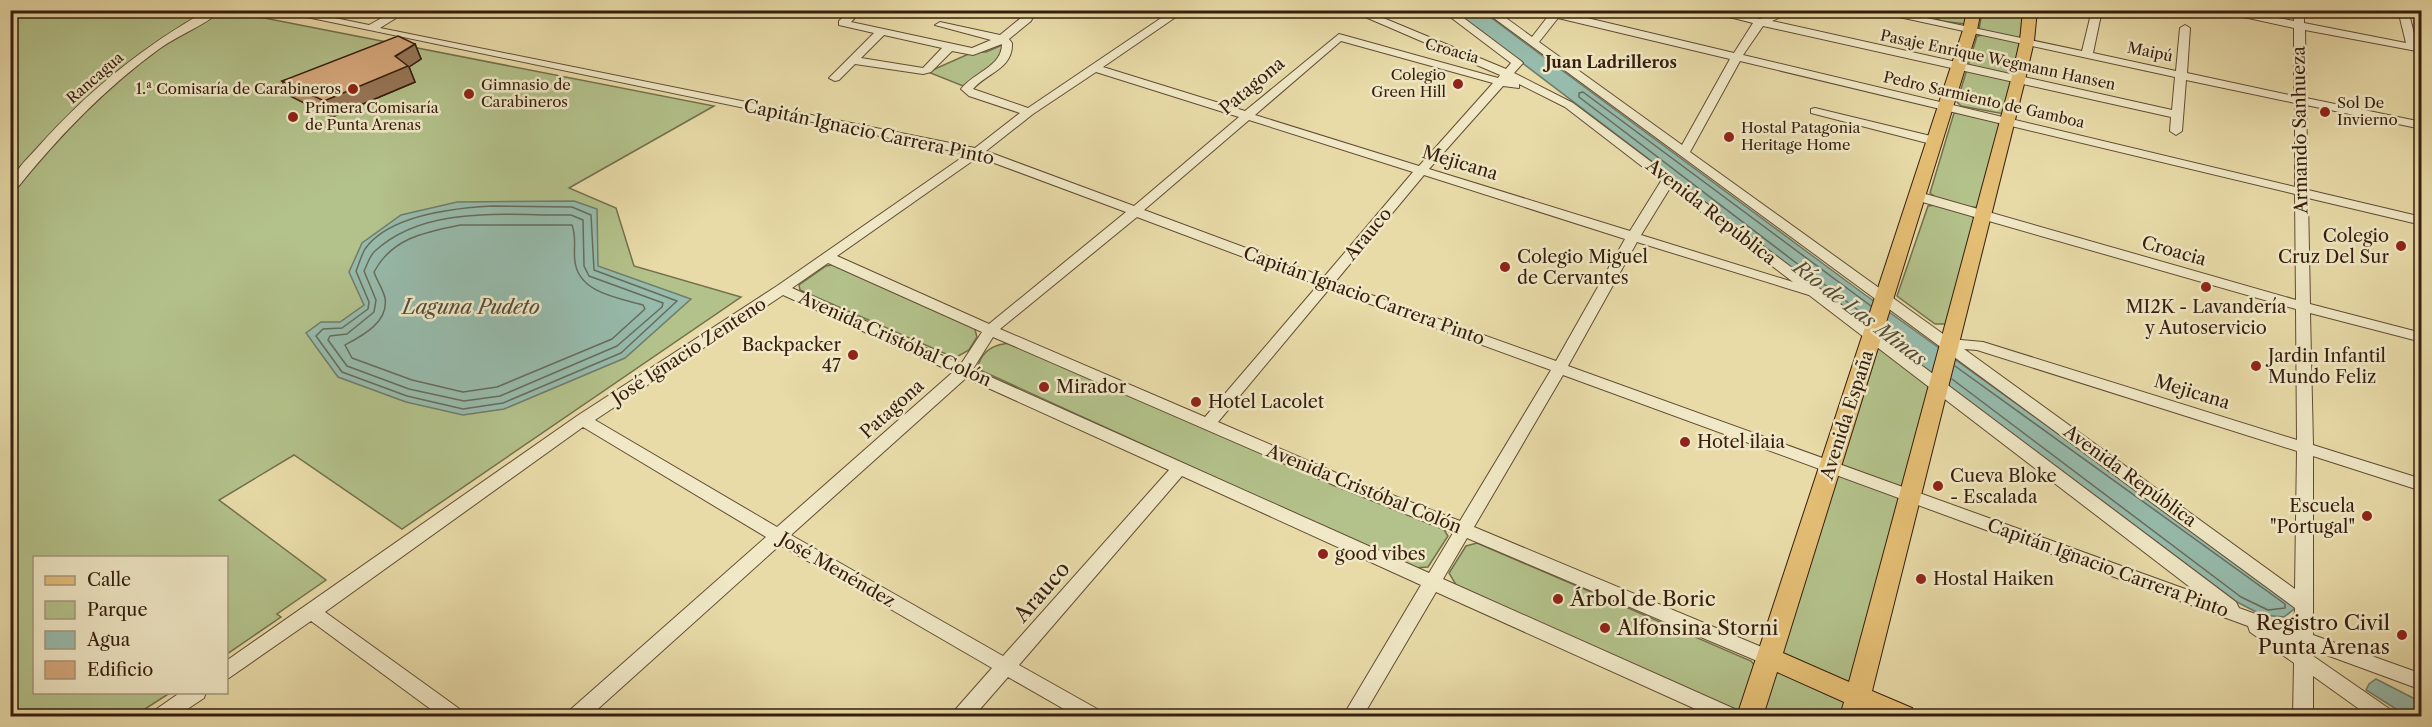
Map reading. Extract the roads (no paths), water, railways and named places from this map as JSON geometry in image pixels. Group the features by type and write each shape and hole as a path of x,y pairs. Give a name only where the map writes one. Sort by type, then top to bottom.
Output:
{"main road":[{"name":"Avenida España","path":"1750,717 1829,467 1885,301 1970,30 1974,10"},
{"path":"1856,707 2018,80 2027,41 2030,10"},
{"name":"Avenida Cristóbal Colón","path":"1769,658 1856,707 1903,717"}],"street":[{"name":"Rancagua","path":"10,189 59,130 119,74 168,38 217,10"},
{"name":"Capitán Ignacio Carrera Pinto","path":"278,10 977,152 1326,284 1560,367 1910,497 2421,682"},
{"path":"370,29 404,10"},
{"path":"857,10 843,23 973,52 1002,39 1027,20 1031,10"},
{"name":"José Ignacio Zenteno","path":"228,671 583,420 782,289 977,152 1029,112 1181,10"},
{"path":"1354,10 1504,78 1517,63 1446,10"},
{"name":"Avenida República","path":"1488,10 2304,605"},
{"name":"Pedro Sarmiento de Gamboa","path":"1539,10 1556,12 1736,58 2421,221"},
{"name":"Pasaje Enrique Wegmann Hansen","path":"1707,10 2178,115"},
{"path":"1683,154 1736,58 1759,22 1790,10"},
{"name":"Maipú","path":"1872,10 1925,15 1970,30 2421,126"},
{"path":"2087,54 2097,10"},
{"path":"2217,10 2299,18 2416,48"},
{"path":"2403,10 2416,48"},
{"path":"1533,43 1556,12"},
{"name":"Armando Sanhueza","path":"2299,18 2305,448 2303,717"},
{"path":"940,25 1002,39 1007,43 1009,51 1005,58 972,82 967,89 973,94 1029,112"},
{"path":"2176,131 2185,28"},
{"path":"835,78 881,32"},
{"name":"Croacia","path":"1340,37 1504,78"},
{"name":"Patagona","path":"577,717 965,370 990,330 1136,211 1340,37"},
{"path":"852,60 923,71 927,70 950,47"},
{"name":"Mejicana","path":"1094,68 1815,294"},
{"name":"Avenida República","path":"1504,78 1556,96 1669,179 1815,294 1939,384 2239,615 2384,717"},
{"name":"Arauco","path":"1208,424 1420,172 1504,78"},
{"path":"1815,111 1935,141"},
{"path":"1353,717 1669,179"},
{"name":"Croacia","path":"1917,196 2302,307 2421,338"},
{"name":"Avenida Cristóbal Colón","path":"828,256 990,330 1342,482 1464,530 1769,658"},
{"name":"Avenida Cristóbal Colón","path":"782,289 1730,717"},
{"name":"Mejicana","path":"1949,347 1978,345 2421,485"},
{"name":"José Menéndez","path":"583,420 1092,717"},
{"name":"Arauco","path":"963,717 1179,469"},
{"path":"312,612 454,717"},
{"path":"162,717 196,694"}],"water":[{"name":"Río de Las Minas","path":"1454,11 1482,11 1864,294 2298,606 2284,617 2262,615 2237,602"},
{"name":"Laguna Pudeto","path":"574,201 597,209 598,266 691,299 625,358 504,409 463,415 406,402 338,377 306,333 321,322 340,322 364,305 349,272 362,243 401,215 457,202"},
{"path":"2376,679 2421,702 2421,716 2407,716 2366,690 2369,684"}],"place":[{"name":"Colegio Green Hill","path":"1458,84"},
{"name":"1.ª Comisaría de Carabineros","path":"353,89"},
{"name":"Gimnasio de Carabineros","path":"469,94"},
{"name":"Sol De Invierno","path":"2325,112"},
{"name":"Primera Comisaría de Punta Arenas","path":"293,117"},
{"name":"Hostal Patagonia Heritage Home","path":"1729,137"},
{"name":"Colegio Cruz Del Sur","path":"2401,246"},
{"name":"Colegio Miguel de Cervantes","path":"1505,267"},
{"name":"MI2K - Lavandería y Autoservicio","path":"2206,287"},
{"name":"Backpacker 47","path":"853,355"},
{"name":"Jardin Infantil Mundo Feliz","path":"2256,366"},
{"name":"Mirador","path":"1044,387"},
{"name":"Hotel Lacolet","path":"1196,402"},
{"name":"Hotel ilaia","path":"1685,442"},
{"name":"Cueva Bloke - Escalada","path":"1938,486"},
{"name":"Escuela \"Portugal\"","path":"2367,516"},
{"name":"good vibes","path":"1323,554"},
{"name":"Hostal Haiken","path":"1921,579"},
{"name":"Árbol de Boric","path":"1558,599"},
{"name":"Alfonsina Storni","path":"1605,628"},
{"name":"Registro Civil Punta Arenas","path":"2402,635"}],"district":[{"name":"Juan Ladrilleros","path":"1611,62"}]}
